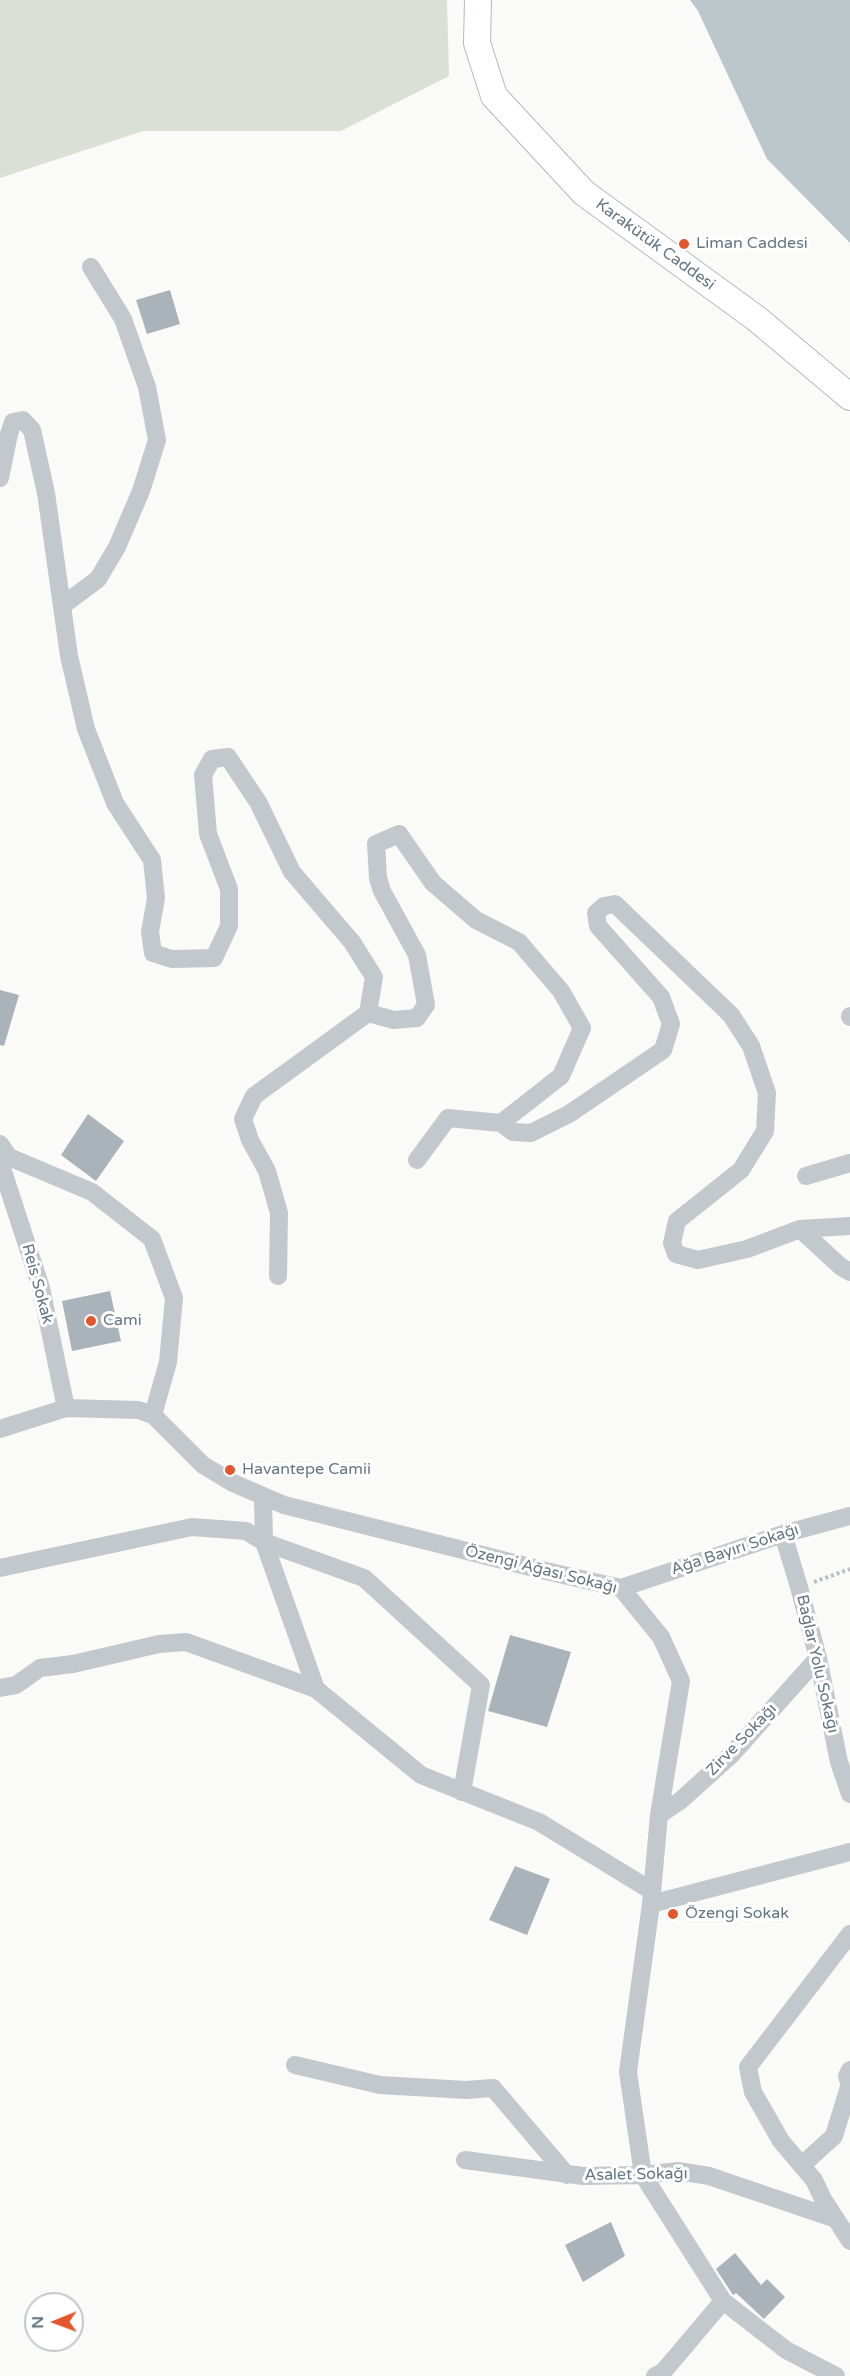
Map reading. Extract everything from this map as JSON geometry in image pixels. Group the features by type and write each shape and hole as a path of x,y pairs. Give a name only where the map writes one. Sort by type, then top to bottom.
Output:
{"main road":[{"name":"Karakütük Caddesi","path":"478,0 477,43 494,96 584,193 757,319 850,397"}],"street":[{"path":"62,606 98,579 117,547 141,491 157,440 147,387 123,319 92,267"},
{"path":"0,478 13,422 22,420 32,429 46,493 69,656 86,729 115,803 152,860 156,898 150,932 153,953 172,959 214,958 228,926 229,889 208,834 203,775 212,759 228,757 258,801 292,872 352,942 374,977 368,1013 254,1096 243,1119 250,1140 267,1171 279,1213 278,1276"},
{"path":"368,1013 394,1020 417,1018 426,1005 417,955 382,891 378,878 375,844 399,834 433,883 476,920 519,942 561,991 582,1028 561,1076 501,1123"},
{"path":"417,1160 448,1118 501,1123 513,1132 531,1133 569,1113 663,1050 671,1024 661,997 598,926 596,913 604,906 615,904 731,1015 751,1046 767,1093 765,1131 741,1170 677,1221 672,1243 676,1254 698,1260 747,1249 800,1229 850,1226"},
{"path":"0,1429 66,1408 138,1410 153,1414 168,1362 174,1298 152,1239 92,1191 2,1156"},
{"name":"Reis Sokak","path":"2,1156 41,1288 66,1408"},
{"path":"806,1176 850,1163"},
{"path":"800,1229 840,1266 850,1272"},
{"name":"Özengi Ağası Sokağı","path":"153,1414 203,1465 263,1497 284,1505 432,1543 621,1588 661,1637 681,1682 659,1815 652,1898 628,2072 643,2175"},
{"path":"263,1497 264,1542 316,1689"},
{"name":"Ağa Bayırı Sokağı","path":"621,1588 783,1534 850,1516"},
{"path":"0,1569 192,1527 246,1531 264,1542 364,1578 481,1685 462,1792"},
{"name":"Bağlar Yolu Sokağı","path":"783,1534 800,1587 818,1658 839,1762 850,1794"},
{"path":"0,1688 16,1685 40,1668 73,1664 159,1644 186,1642 316,1689 421,1775 539,1822 652,1898 850,1852"},
{"name":"Zirve Sokağı","path":"659,1815 680,1801 732,1754 818,1658"},
{"path":"850,1934 748,2067 753,2092 781,2141 814,2180 850,2241"},
{"path":"295,2065 380,2085 466,2090 493,2088 567,2175"},
{"path":"802,2165 834,2136 850,2081"},
{"name":"Asalet Sokağı","path":"465,2160 567,2175 643,2175 678,2171 709,2175 836,2219"},
{"path":"643,2175 723,2301 786,2350 836,2376"},
{"path":"662,2375 723,2301"}],"path":[{"path":"800,1587 850,1569"}],"shaded area":[{"path":"0,0 447,0 449,76 341,131 143,131 0,178"},
{"path":"690,0 850,0 850,243 767,159 698,11"}],"building":[{"path":"170,290 180,324 147,334 136,300"},
{"path":"0,990 19,995 4,1046 0,1045"},
{"path":"88,1114 124,1141 96,1181 61,1155"},
{"name":"Cami","path":"110,1291 121,1341 72,1351 62,1301"},
{"path":"510,1635 571,1652 547,1727 488,1711"},
{"path":"515,1866 550,1879 527,1935 489,1920"},
{"path":"611,2222 625,2256 583,2282 565,2245"},
{"path":"735,2253 761,2285 767,2279 785,2297 764,2319 736,2293 733,2295 716,2269"}],"place":[{"name":"Liman Caddesi","path":"684,244"},
{"name":"Cami","path":"91,1321"},
{"name":"Havantepe Camii","path":"230,1470"},
{"name":"Özengi Sokak","path":"673,1914"}]}
